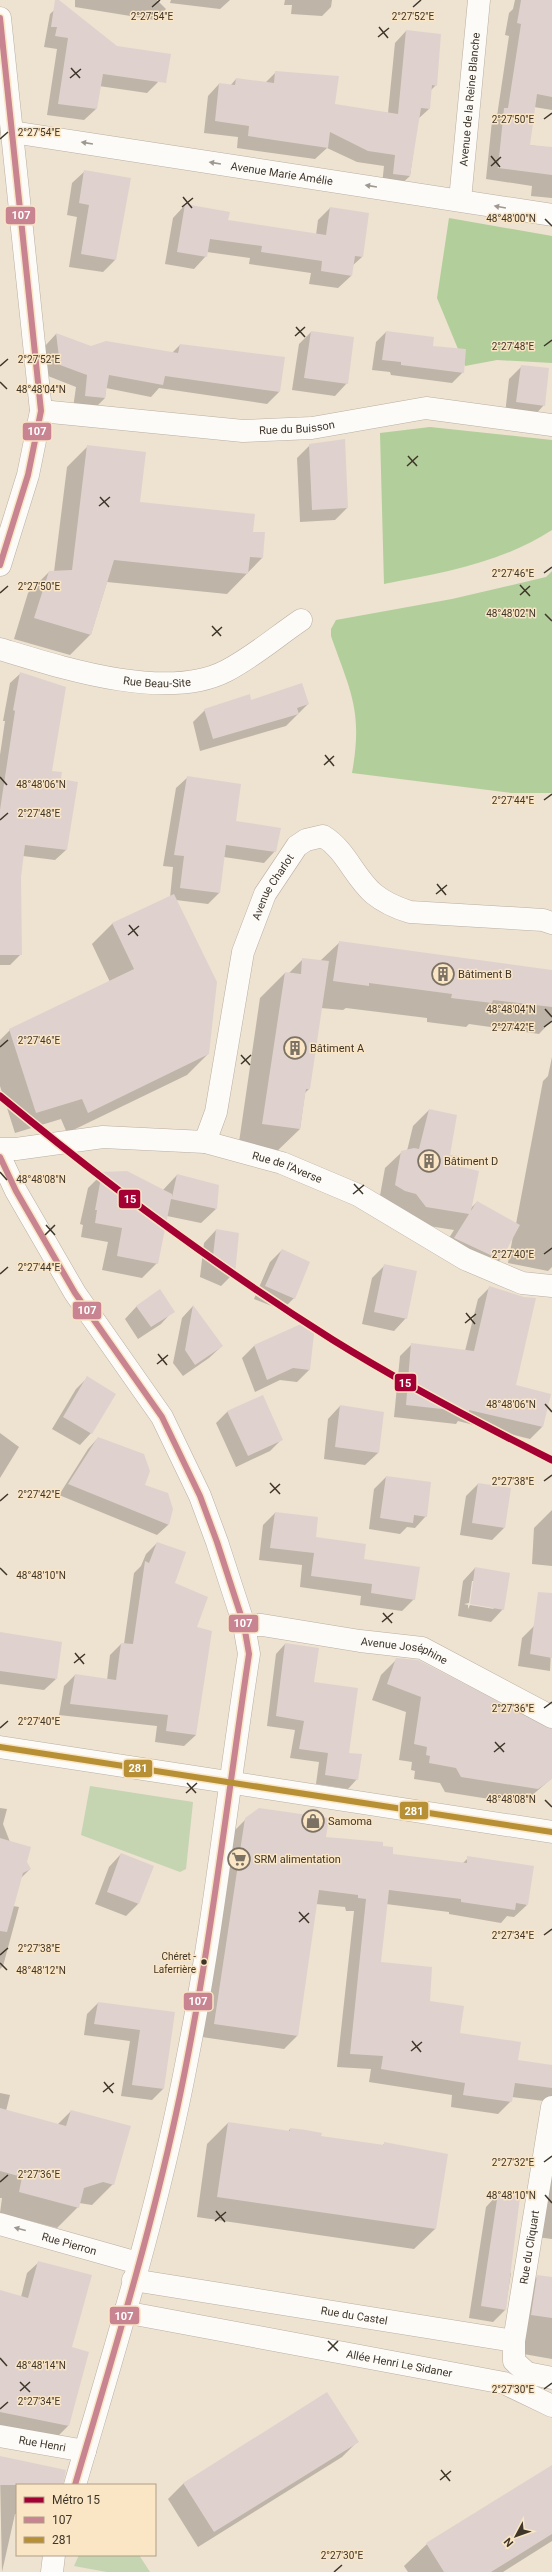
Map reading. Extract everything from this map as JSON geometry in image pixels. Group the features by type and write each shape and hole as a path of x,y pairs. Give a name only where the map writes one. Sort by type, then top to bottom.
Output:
{"street":[{"name":"Avenue de la Reine Blanche","path":"460,200 479,0"},
{"path":"0,18 41,411 28,475 0,565"},
{"name":"Avenue Marie Amélie","path":"12,132 460,200 552,216"},
{"name":"Rue du Buisson","path":"41,411 243,431 312,428 426,408 552,425"},
{"name":"Rue Beau-Site","path":"0,649 86,674 158,684 194,680 224,672 301,620"},
{"name":"Avenue Charlot","path":"205,1142 216,1112 243,952 265,894 297,846 311,839 323,836 337,847 373,893 389,905 410,912 543,920 552,923"},
{"name":"Rue de l'Averse","path":"0,1149 16,1150 103,1137 205,1142 282,1164 351,1192 465,1259 522,1283 552,1286"},
{"path":"0,1157 16,1191 75,1293 162,1417 200,1496 244,1625 249,1654 207,1954 187,2062 160,2186 75,2484"},
{"name":"Avenue Joséphine","path":"244,1625 262,1625 360,1641 422,1648 552,1717"},
{"path":"0,1747 552,1832"},
{"name":"Rue du Cliquart","path":"514,2341 552,2107"},
{"name":"Rue Pierron","path":"0,2224 135,2271"},
{"name":"Rue du Castel","path":"135,2271 514,2341"},
{"name":"Allée Henri Le Sidaner","path":"124,2312 504,2383 552,2406"},
{"path":"514,2341 514,2360 527,2373 552,2378"},
{"name":"Rue Henri","path":"0,2436 85,2452"},
{"path":"52,2572 54,2556"}],"green space":[{"path":"449,218 552,236 552,363 497,360 465,366 437,298"},
{"path":"430,427 552,440 552,530 513,551 492,559 450,571 384,584 380,433"},
{"path":"552,571 552,793 511,793 352,773 355,752 355,717 349,688 331,636 331,629 336,620 452,599 546,577"},
{"path":"90,1786 193,1802 186,1869 180,1872 81,1835"},
{"path":"79,2556 140,2556 150,2572 107,2572 74,2566"}],"building":[{"path":"55,0 59,0 117,46 171,54 166,83 103,74 97,109 58,104 68,38 55,36 57,27 51,27"},
{"path":"521,0 552,0 552,97 537,94 530,145 552,147 552,175 498,168 504,108 508,108 521,24 517,23"},
{"path":"406,30 441,34 437,86 432,85 430,109 421,108 410,176 393,174 395,155 368,151 330,132 328,148 248,136 249,126 215,121 219,83 235,85 236,78 274,83 275,71 339,76 335,104 398,114"},
{"path":"84,170 131,178 116,260 81,254 89,205 79,203"},
{"path":"185,204 230,212 228,220 326,235 330,207 369,213 363,257 355,256 352,276 321,271 322,261 261,252 262,246 210,239 207,257 177,252"},
{"path":"311,331 354,337 348,384 304,378"},
{"path":"386,331 434,337 433,346 466,349 464,373 401,365 401,362 382,360"},
{"path":"56,333 91,346 106,341 178,353 180,344 285,357 280,392 165,376 163,385 109,375 105,398 85,396 87,375 60,365"},
{"path":"521,365 549,368 545,406 516,402"},
{"path":"345,439 348,508 312,510 309,444"},
{"path":"87,445 146,452 140,502 255,514 253,532 265,532 263,558 250,557 248,574 114,560 91,635 34,618 49,571 72,570"},
{"path":"20,672 66,687 52,771 62,772 61,779 78,782 67,850 25,845 21,877 22,955 0,955 0,810 15,711 13,710"},
{"path":"302,683 309,704 297,708 299,714 213,739 204,709 250,694 251,700"},
{"path":"187,776 241,784 236,821 281,828 276,852 226,845 220,893 180,888 184,856 174,855"},
{"path":"174,894 217,982 209,1054 88,1113 82,1099 36,1113 9,1029 134,969 112,923"},
{"name":"Bâtiment B","path":"339,941 552,970 552,1007 493,1000 492,1003 451,998 452,994 369,983 369,986 333,981"},
{"name":"Bâtiment A","path":"302,958 329,961 310,1089 306,1089 300,1129 262,1124 285,972 301,974"},
{"name":"Bâtiment D","path":"429,1109 457,1115 450,1155 459,1156 458,1166 479,1171 471,1211 477,1201 520,1225 501,1260 454,1238 469,1214 426,1207 416,1194 405,1191 395,1185 401,1151 414,1148 419,1149"},
{"path":"127,1171 172,1194 172,1197 177,1174 219,1185 217,1209 171,1199 158,1264 117,1256 122,1228 95,1223 97,1210 95,1210 102,1172"},
{"path":"216,1229 239,1233 235,1274 212,1265"},
{"path":"282,1249 310,1262 295,1299 265,1286"},
{"path":"384,1264 417,1271 407,1319 374,1312"},
{"path":"489,1286 524,1297 536,1298 516,1385 551,1394 543,1427 469,1410 469,1412 406,1405 411,1343 474,1351"},
{"path":"160,1289 175,1312 151,1327 136,1306"},
{"path":"193,1305 223,1346 195,1365 185,1350"},
{"path":"310,1320 314,1334 310,1370 293,1368 267,1380 254,1345"},
{"path":"87,1376 116,1394 92,1434 63,1417"},
{"path":"263,1395 283,1440 248,1456 227,1411"},
{"path":"340,1405 384,1412 379,1453 335,1447"},
{"path":"98,1437 144,1454 150,1471 145,1485 168,1493 173,1509 169,1525 68,1484"},
{"path":"386,1476 431,1482 427,1517 414,1515 413,1523 380,1518"},
{"path":"478,1483 511,1488 505,1528 472,1523"},
{"path":"275,1512 318,1517 316,1537 366,1544 364,1559 420,1567 415,1600 371,1593 372,1584 311,1576 314,1553 270,1548"},
{"path":"157,1542 186,1552 175,1583 208,1597 197,1627 212,1631 196,1735 166,1731 168,1715 70,1704 75,1674 116,1680 121,1643 133,1644 145,1561 149,1563"},
{"path":"475,1567 510,1573 504,1610 470,1604"},
{"path":"538,1592 552,1593 552,1658 530,1654"},
{"path":"0,1632 62,1642 57,1679 0,1671"},
{"path":"285,1643 319,1648 314,1682 358,1688 349,1753 362,1754 358,1780 325,1775 328,1753 299,1749 304,1721 276,1716"},
{"path":"396,1658 418,1660 552,1729 552,1779 538,1789 461,1777 456,1768 429,1763 430,1756 426,1755 427,1747 414,1744 421,1697 387,1684"},
{"path":"259,1808 329,1818 326,1837 383,1842 383,1846 393,1847 393,1854 467,1863 467,1856 534,1866 528,1905 516,1903 515,1910 461,1902 461,1899 389,1890 381,1962 432,1967 430,2001 464,2006 460,2033 521,2042 518,2060 552,2065 552,2088 515,2083 512,2102 463,2095 465,2083 381,2069 383,2056 350,2054 366,1899 358,1898 358,1895 319,1890 298,2036 214,2024 245,1818"},
{"path":"0,1838 31,1847 27,1862 31,1869 23,1873 7,1932 0,1931"},
{"path":"121,1853 154,1866 139,1904 107,1892"},
{"path":"98,2002 175,2012 164,2089 132,2085 140,2030 94,2024"},
{"path":"0,2108 66,2126 71,2110 131,2126 114,2185 103,2182 84,2188 79,2208 19,2192 22,2177 0,2171"},
{"path":"228,2122 290,2131 290,2128 306,2130 322,2133 321,2136 384,2145 384,2142 448,2154 436,2229 217,2197"},
{"path":"498,2193 520,2197 506,2310 481,2306"},
{"path":"38,2261 92,2275 72,2347 89,2352 69,2426 0,2412 0,2290 28,2298"},
{"path":"537,2275 552,2277 552,2318 531,2315"},
{"path":"327,2392 359,2442 214,2532 183,2483"},
{"path":"0,2456 66,2470 63,2484 0,2485"},
{"path":"552,2465 552,2534 491,2572 444,2572 426,2543"}],"metro line":[{"name":"15","path":"0,1096 80,1161 162,1223 289,1312 414,1388 552,1460"}],"transit line":[{"name":"107","path":"0,18 41,411 28,475 0,565"},
{"name":"107","path":"0,1157 16,1191 75,1293 162,1417 200,1496 217,1542 244,1625 249,1654 208,1942 188,2057 176,2114 142,2254 75,2484"},
{"name":"281","path":"0,1747 552,1832"}],"place":[{"name":"Bâtiment B","path":"443,974"},
{"name":"Bâtiment A","path":"295,1048"},
{"name":"Bâtiment D","path":"429,1161"},
{"name":"Samoma","path":"313,1821"},
{"name":"SRM alimentation","path":"239,1859"},
{"name":"Chéret - Laferrière","path":"204,1962"}]}
